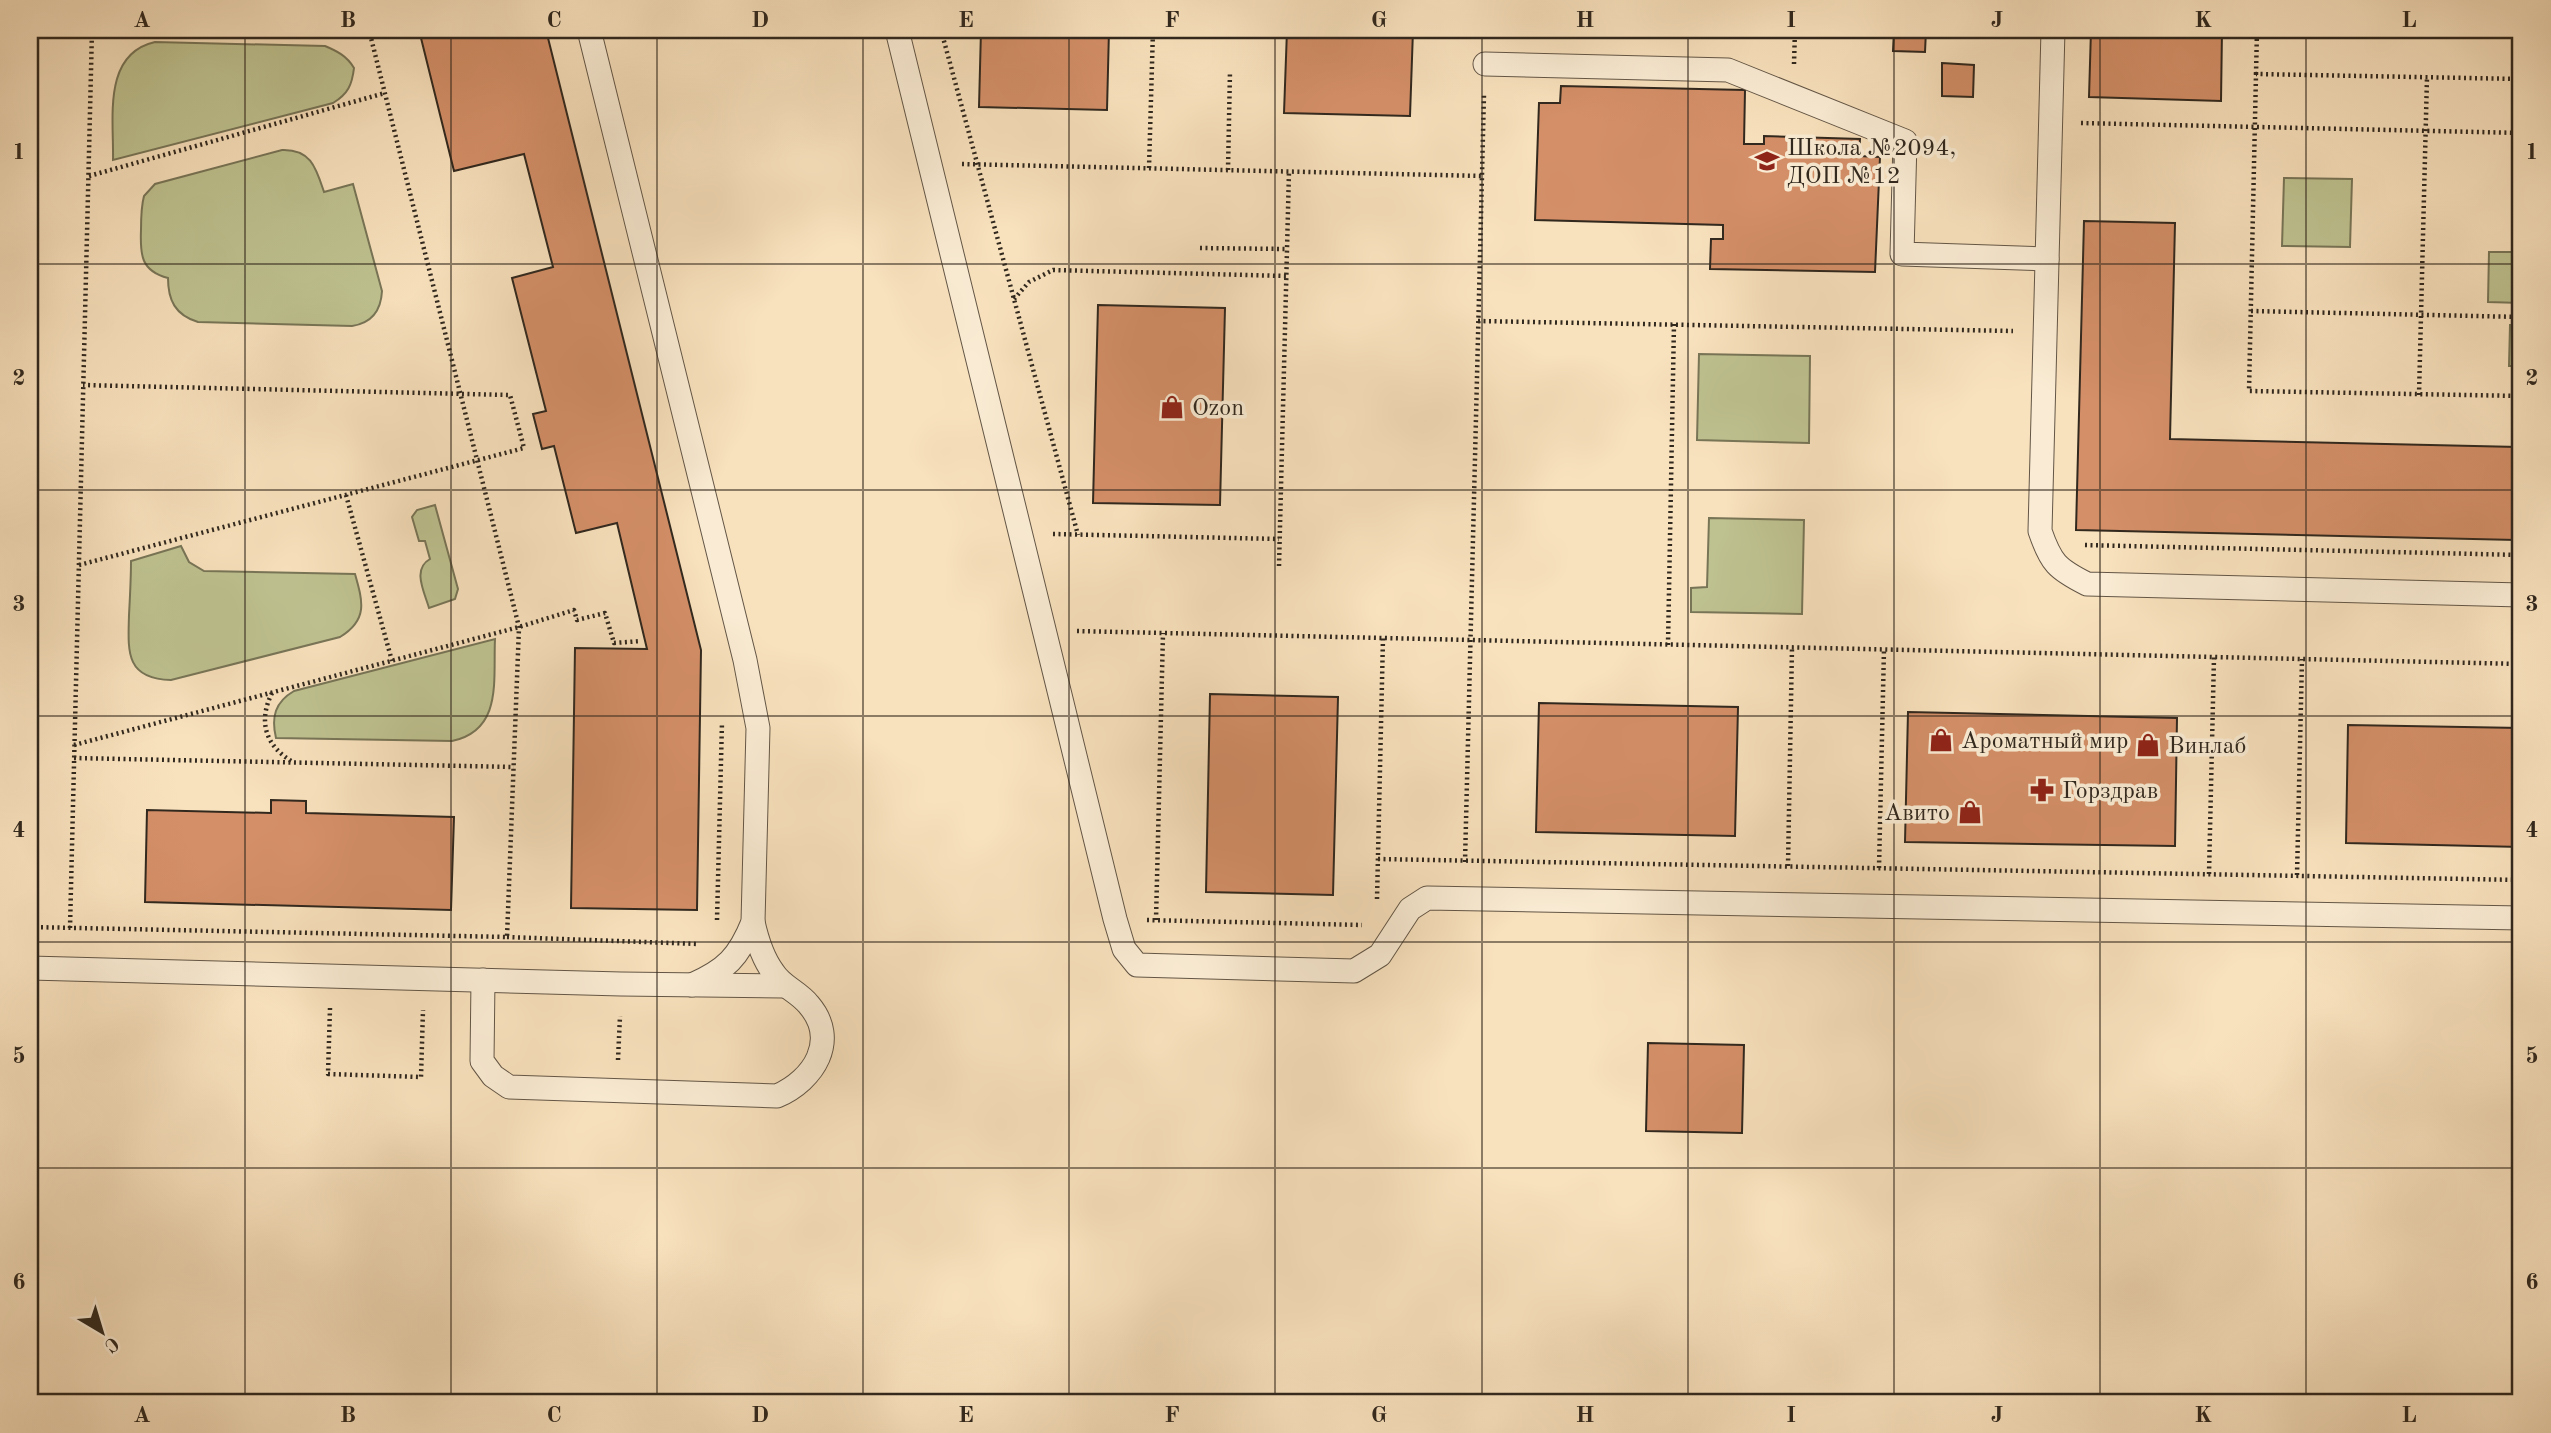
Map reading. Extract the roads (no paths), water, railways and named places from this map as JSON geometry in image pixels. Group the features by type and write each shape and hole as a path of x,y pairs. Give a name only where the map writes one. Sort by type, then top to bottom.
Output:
{"lane":[{"path":"589,30 751,685 758,728 753,922 764,958 783,986"},
{"path":"897,30 1115,919 1124,949 1137,965 1354,971 1380,955 1410,909 1427,898 2521,918"},
{"path":"2053,30 2040,531 2048,554 2063,572 2087,584 2521,594"},
{"path":"1485,64 1728,70 1905,141 1902,254 2047,259"},
{"path":"692,985 714,975 732,961 745,943 753,922"},
{"path":"30,968 783,986 799,994 811,1007 819,1023 821,1041 813,1070 804,1081 777,1096 509,1087 492,1076 482,1061 483,980"}],"place":[{"name":"Школа №2094, ДОП №12","path":"1767,161"},
{"name":"Ozon","path":"1172,407"},
{"name":"Ароматный мир","path":"1941,740"},
{"name":"Винлаб","path":"2148,745"},
{"name":"Горздрав","path":"2042,790"},
{"name":"Авито","path":"1970,812"}]}
